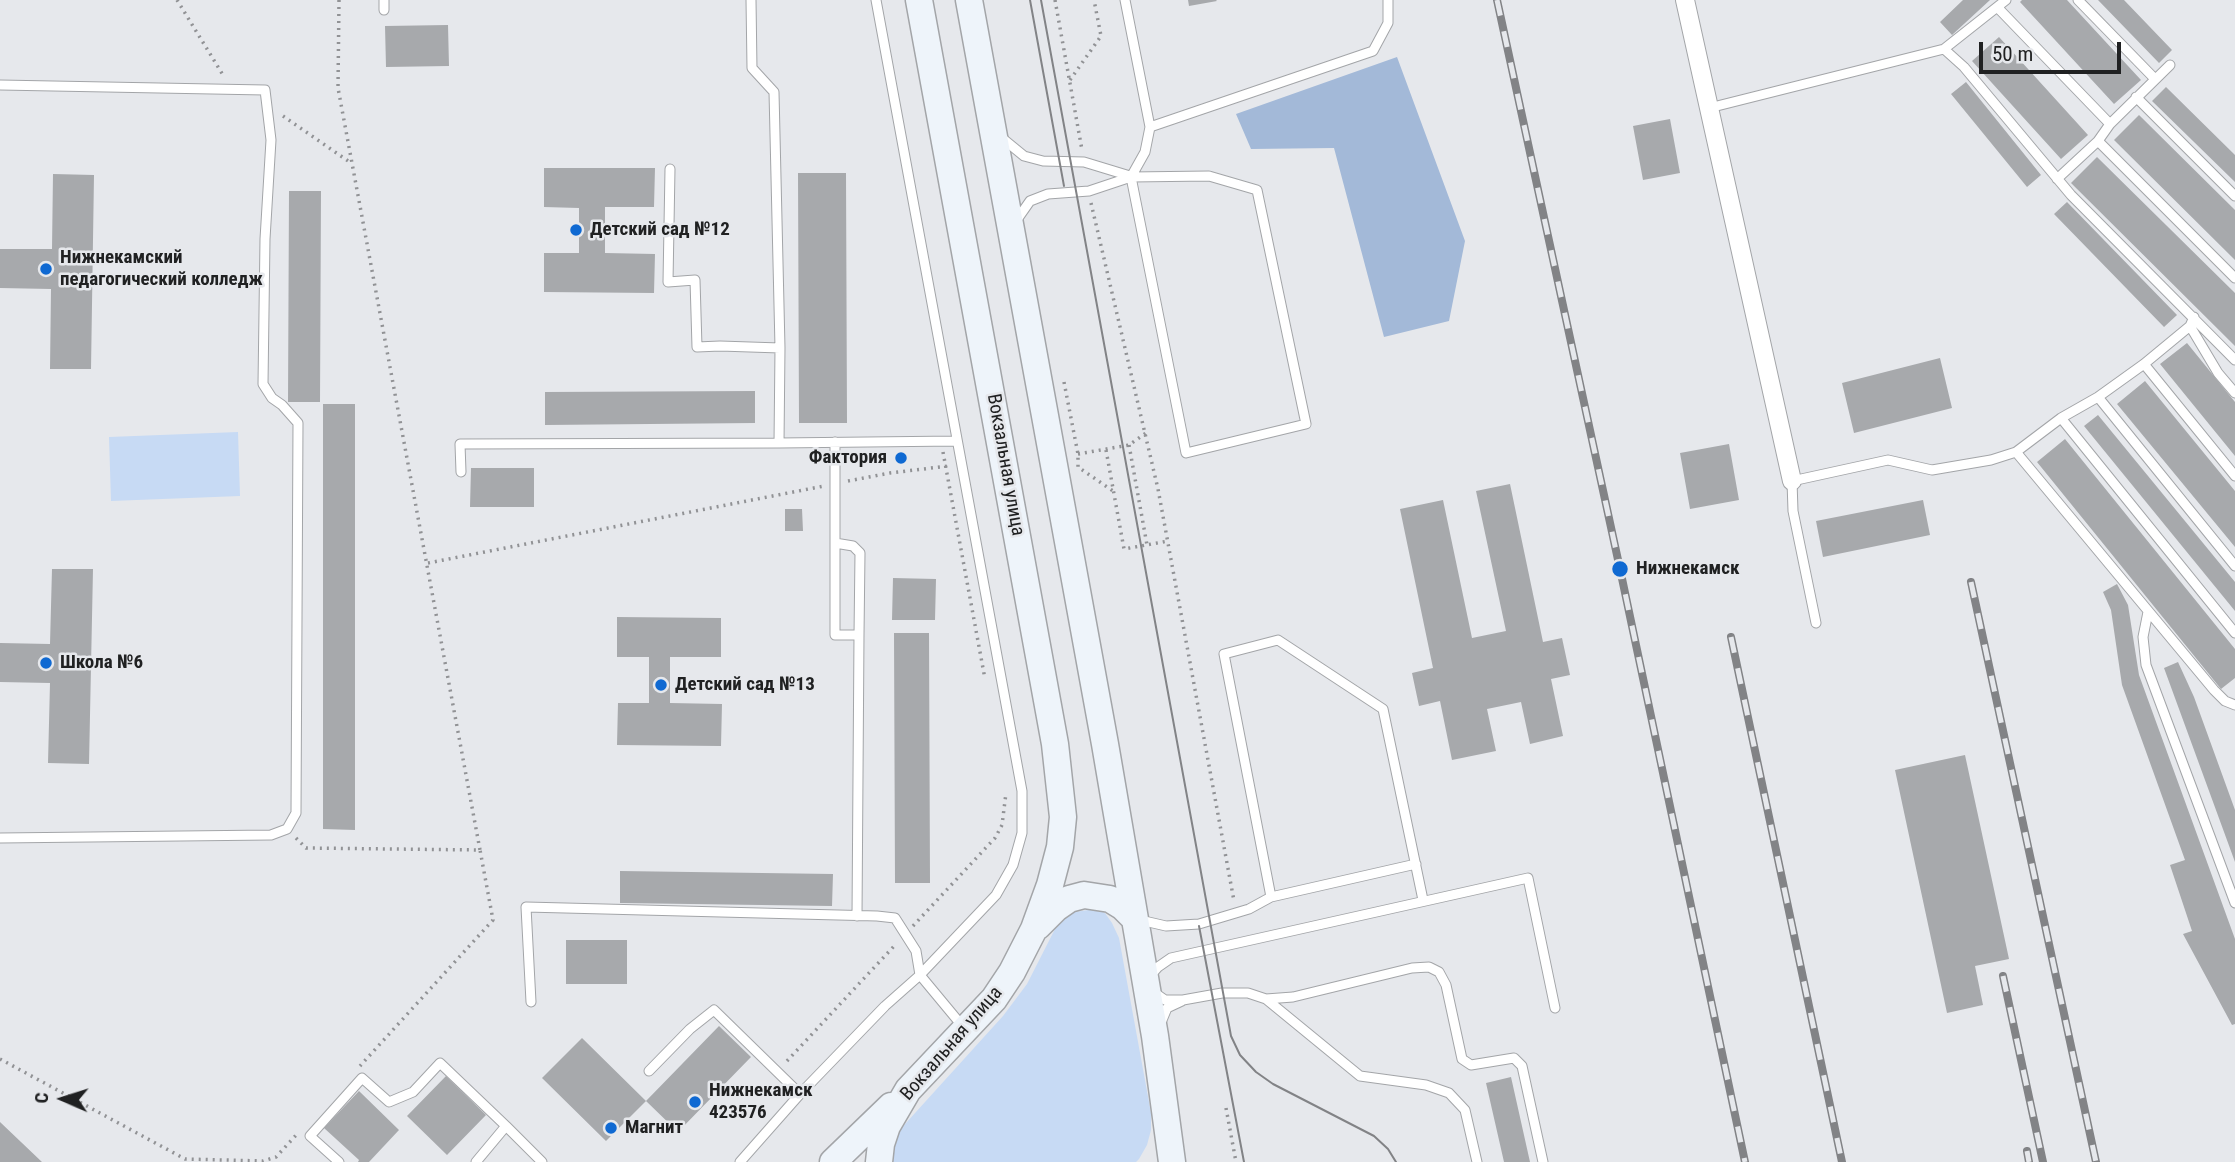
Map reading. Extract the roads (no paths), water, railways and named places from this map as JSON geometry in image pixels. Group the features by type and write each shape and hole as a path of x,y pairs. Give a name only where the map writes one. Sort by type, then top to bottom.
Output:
{"main road":[{"name":"Вокзальная улица","path":"879,1162 887,1126 908,1090 994,999 1012,972 1034,929 1050,885 1060,847 1063,817 1061,782 919,0"},
{"path":"969,0 1146,984 1168,1119 1172,1162"},
{"name":"Вокзальная улица","path":"1034,929 1069,899 1084,895 1110,899 1134,918"},
{"path":"833,1162 908,1090"},
{"path":"1156,1162 1164,1142 1168,1119"}],"street":[{"path":"1685,0 1792,481"}],"lane":[{"path":"751,0 752,68 774,92 780,348 779,443"},
{"path":"740,1162 800,1094 996,895 1013,865 1022,833 1022,791 876,0"},
{"path":"1011,230 1030,201 1048,194 1089,191 1132,177 1209,176 1256,190 1306,424 1186,453 1132,177 1145,152 1150,127 1125,0"},
{"path":"1150,127 1373,51 1388,23 1388,0"},
{"path":"1709,108 1944,49 2006,0"},
{"path":"2078,0 2155,79"},
{"path":"1998,8 2110,124"},
{"path":"1944,49 1964,67 2057,179 2192,322 2235,360"},
{"path":"2057,179 2098,141 2110,124 2169,65"},
{"path":"0,86 265,90 271,140 265,239 263,384 272,398 298,423 296,813 287,829 271,835 0,838"},
{"path":"2136,97 2235,196"},
{"path":"992,127 1008,145 1024,156 1043,161 1084,162 1132,177"},
{"path":"2098,141 2235,278"},
{"path":"670,169 668,282 695,281 697,347 780,348"},
{"path":"1816,623 1793,511 1792,481 1888,460 1932,470 1991,460 2016,452 2061,418 2098,397 2144,364 2192,322"},
{"path":"2192,322 2218,373 2235,393"},
{"path":"2144,364 2235,476"},
{"path":"2098,397 2235,566"},
{"path":"2061,418 2235,633"},
{"path":"461,472 460,444 956,441"},
{"path":"835,442 835,635 859,635"},
{"path":"2016,452 2214,690 2225,701 2235,705"},
{"path":"835,543 853,546 860,553 857,916"},
{"path":"2148,612 2143,637 2146,666 2235,903"},
{"path":"1271,897 1224,654 1278,640 1383,709 1423,900"},
{"path":"1134,918 1151,924 1178,927 1237,914 1271,897 1416,864"},
{"path":"1477,1162 1465,1110 1449,1093 1426,1085 1360,1076 1266,999 1248,993 1222,993 1183,1000 1165,1000 1146,984 1158,967 1171,958 1528,878 1555,1008"},
{"path":"531,1002 526,907 895,918 916,951 920,975 965,1030"},
{"path":"1266,999 1293,997 1412,968 1429,967 1439,972 1446,985 1462,1059 1471,1065 1514,1058 1522,1066 1543,1162"},
{"path":"1155,1036 1167,1008 1183,1000"},
{"path":"649,1071 690,1029 714,1010 800,1094"},
{"path":"339,1162 310,1136 362,1079 389,1102 413,1093 440,1063 542,1162"},
{"path":"475,1162 506,1126"}],"tram line":[{"path":"1030,0 1064,186"},
{"path":"1041,0 1231,1036 1240,1055 1256,1072 1273,1084 1374,1136 1388,1149 1396,1162"},
{"path":"1199,926 1244,1162"}],"railway":[{"path":"1497,0 1745,1162"},
{"path":"1971,582 2096,1162"},
{"path":"1731,637 1842,1162"},
{"path":"2003,976 2043,1162"},
{"path":"2027,1151 2029,1162"}],"place":[{"name":"Детский сад №12","path":"576,230"},
{"name":"Нижнекамский педагогический колледж","path":"46,269"},
{"name":"Фактория","path":"901,458"},
{"name":"Нижнекамск","path":"1620,569"},
{"name":"Школа №6","path":"46,663"},
{"name":"Детский сад №13","path":"661,685"},
{"name":"Нижнекамск 423576","path":"695,1102"},
{"name":"Магнит","path":"611,1128"}]}
